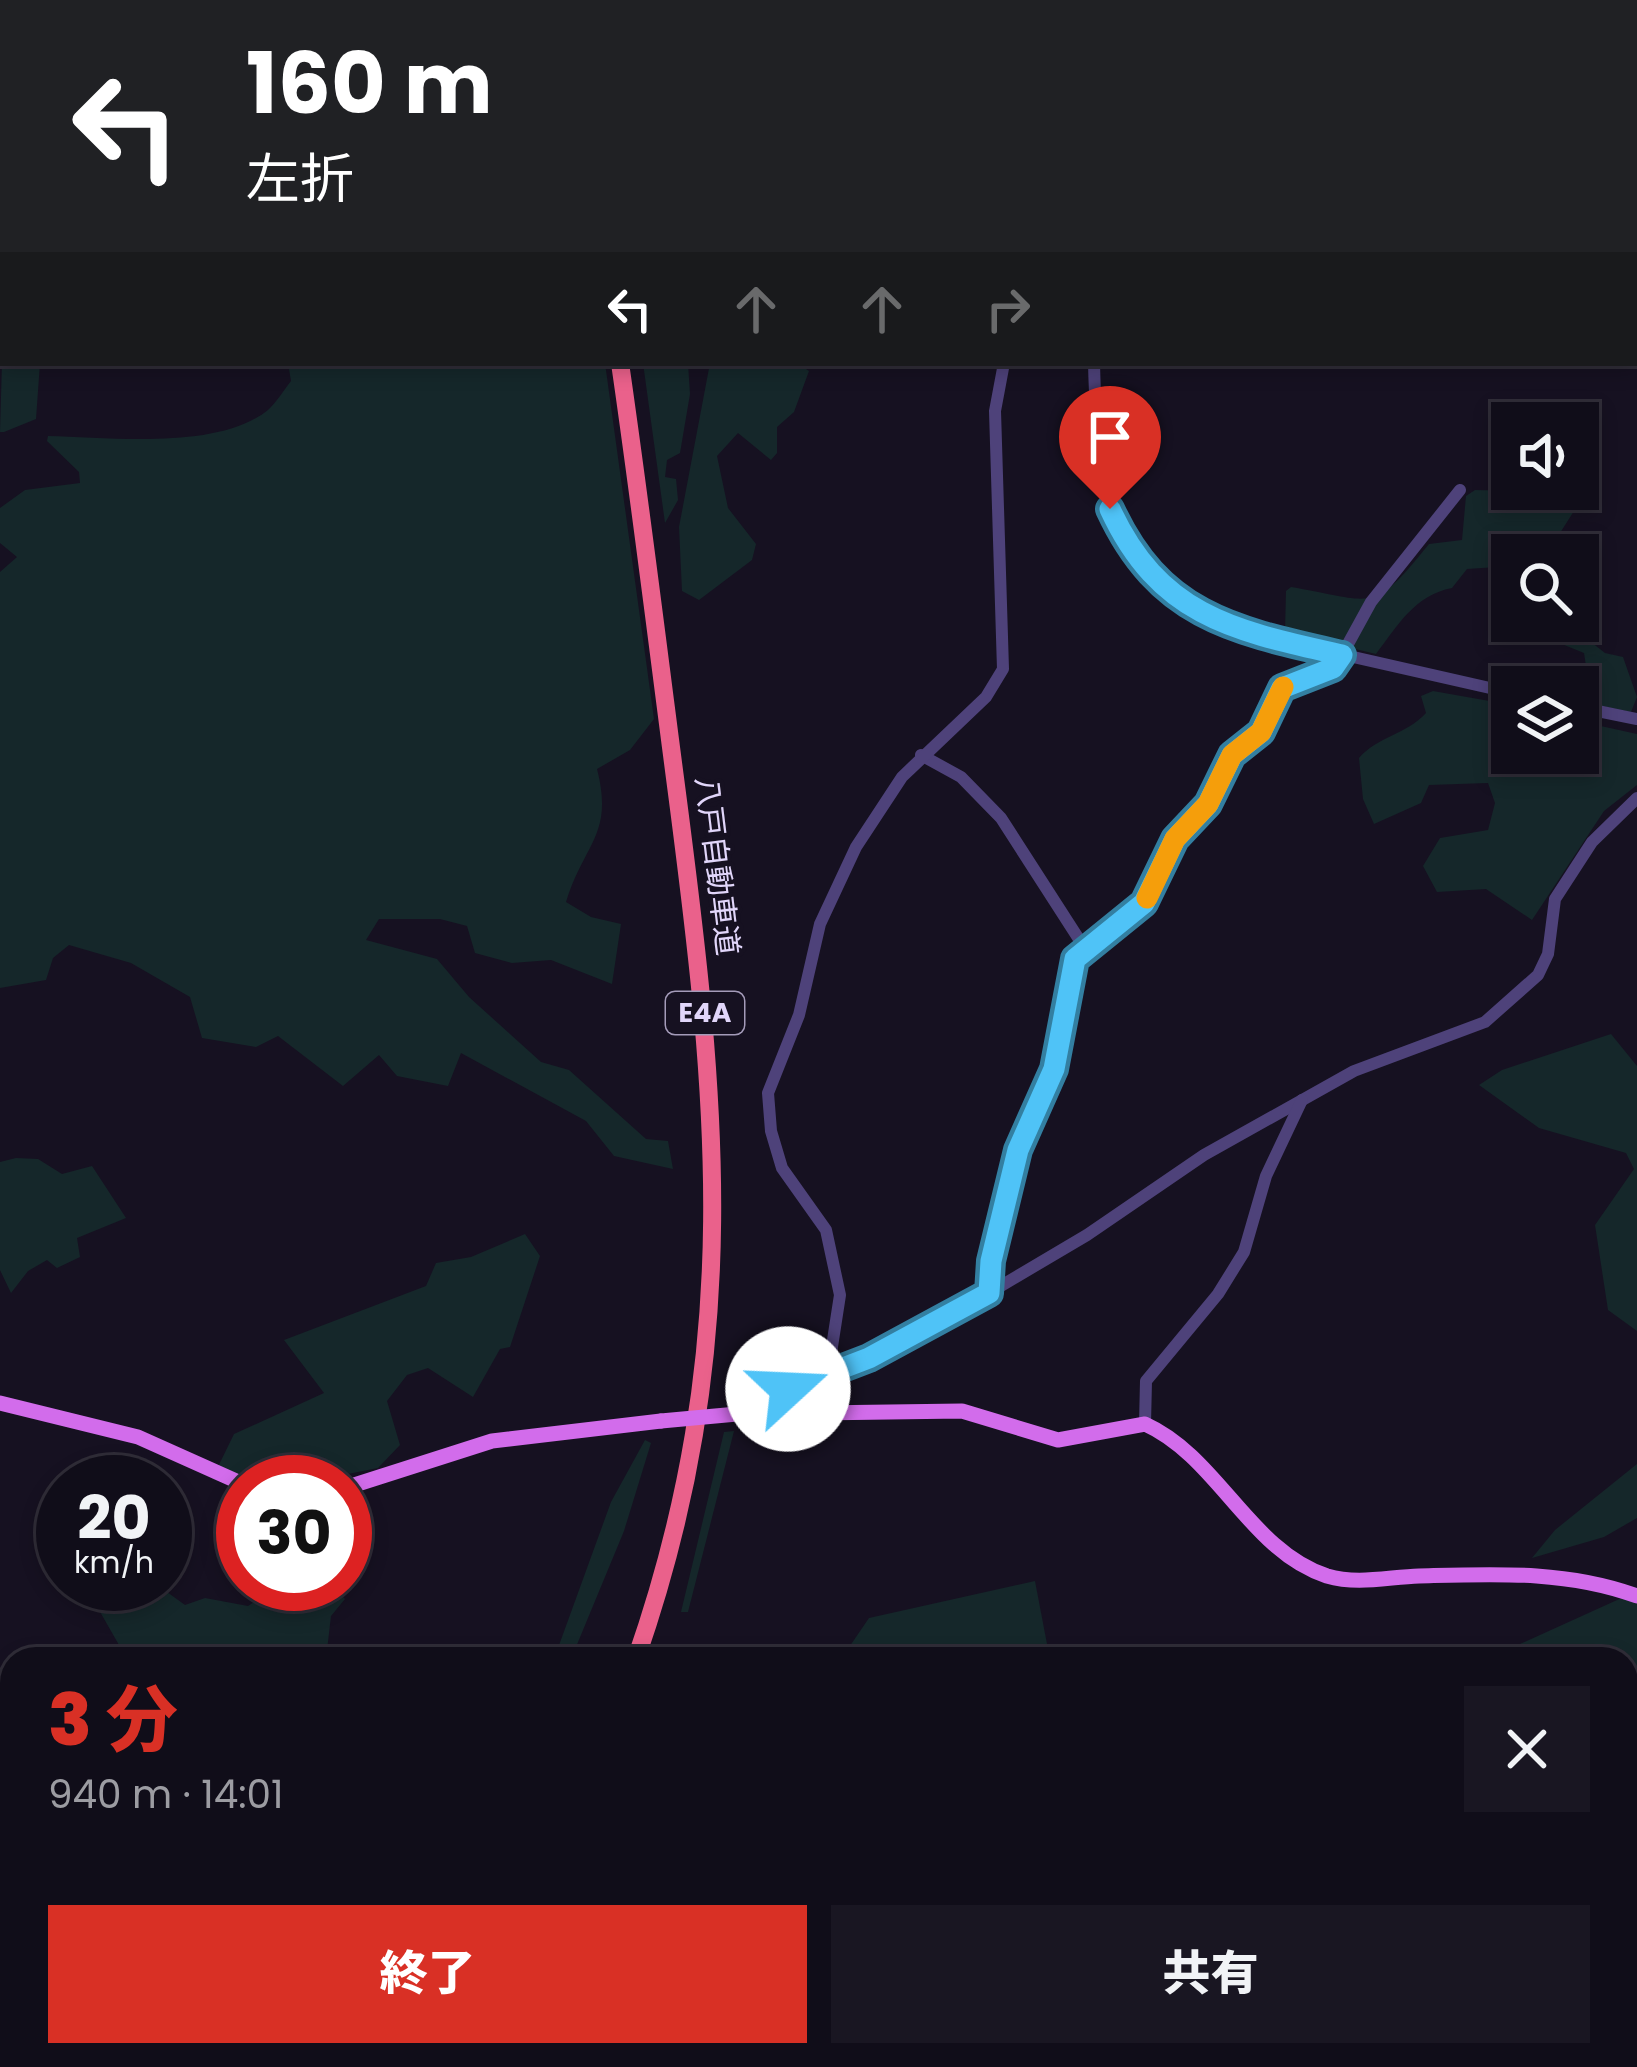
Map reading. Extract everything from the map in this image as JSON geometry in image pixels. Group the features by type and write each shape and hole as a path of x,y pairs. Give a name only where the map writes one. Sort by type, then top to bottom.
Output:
{"highway":[{"name":"八戸自動車道","path":"620,366 705,1007 716,1217 709,1334 690,1462 643,1647"},
{"name":"八戸自動車道","path":"629,366 713,1007 724,1221 719,1315 698,1465 644,1647"}],"main road":[{"path":"0,1403 137,1437 216,1472"},
{"path":"372,1480 478,1444 737,1414 973,1412 1066,1440 1145,1424 1180,1444 1288,1555 1326,1575 1362,1581 1558,1574 1637,1596"}],"street":[{"path":"788,1389 789,1378 809,1371 831,1352 840,1295 826,1230 782,1168 771,1131 768,1093 799,1015 834,891 873,817 921,754 986,697 1006,658 995,411 1003,366"},
{"path":"1094,366 1104,492 1130,549 1154,578 1210,619 1491,688"},
{"path":"989,1293 991,1261 1018,1150 1054,1069 1068,973 1084,947 1144,903 1175,839 1208,804 1232,755 1261,732 1282,688 1333,668 1371,602 1460,490"},
{"path":"1599,711 1637,719"},
{"path":"921,754 961,777 1000,818 1084,947"},
{"path":"759,1413 765,1398 869,1358 989,1293 1087,1235 1204,1154 1302,1100 1383,1058 1470,1031 1528,989 1548,954 1555,899 1592,842 1637,798"},
{"path":"1145,1424 1146,1381 1218,1294 1244,1252 1266,1176 1302,1100"}],"shaded area":[{"path":"2,366 40,366 36,419 0,432"},
{"path":"288,366 605,366 654,719 630,750 597,769 599,825 566,902 591,917 621,924 612,984 551,960 512,963 475,953 467,926 440,919 379,919 366,940 437,959 469,997 541,1062 569,1070 646,1139 668,1141 673,1169 614,1156 586,1121 461,1053 448,1086 397,1076 379,1055 343,1086 278,1036 256,1047 202,1038 190,997 131,963 69,945 53,958 46,980 0,988 0,572 17,557 0,543 0,508 25,490 80,483 79,472 47,441 48,436 162,439 221,432 271,407 291,381"},
{"path":"643,366 688,366 690,394 680,453 667,460 665,477 676,479 678,500 665,523"},
{"path":"709,366 802,366 809,371 794,412 777,427 777,453 771,460 738,433 717,456 728,508 756,544 752,560 699,600 682,591 679,527"},
{"path":"1475,490 1491,490 1491,510 1574,511 1559,534 1491,534 1491,567 1467,569 1452,588 1428,597 1408,613 1376,654 1285,632 1286,591 1291,587 1370,598 1395,583 1429,544 1462,540 1466,496"},
{"path":"1557,642 1591,642 1605,653 1623,657 1637,697 1631,712 1599,705 1599,666 1586,666 1584,653"},
{"path":"1433,691 1491,701 1491,774 1599,774 1599,726 1637,734 1637,785 1604,811 1532,920 1486,889 1437,892 1423,866 1440,838 1488,830 1495,803 1488,783 1429,785 1421,803 1374,824 1363,799 1359,758 1426,713 1421,696"},
{"path":"1611,1034 1637,1066 1637,1331 1608,1310 1595,1225 1634,1169 1626,1153 1539,1128 1479,1085 1502,1070"},
{"path":"38,1159 62,1174 92,1166 126,1218 77,1238 80,1257 57,1268 47,1260 28,1271 11,1293 0,1270 0,1162"},
{"path":"525,1234 540,1256 510,1347 500,1349 473,1397 428,1368 407,1375 387,1401 400,1445 378,1468 372,1469 372,1455 224,1455 234,1434 324,1393 284,1340 426,1286 436,1263 471,1257"},
{"path":"734,1431 688,1612 681,1612 724,1432"},
{"path":"645,1440 651,1443 624,1531 576,1647 558,1647 611,1502"},
{"path":"1637,1464 1637,1518 1604,1537 1532,1558 1555,1530"},
{"path":"1035,1581 1047,1644 849,1647 869,1618"},
{"path":"1637,1591 1637,1647 1513,1647"},
{"path":"205,1598 216,1600 216,1611 335,1611 327,1647 120,1647 100,1611 192,1611 192,1603"}],"slow traffic":[{"path":"1147,898 1175,839 1208,804 1232,755 1261,732 1283,687"}],"route":[{"path":"788,1389 869,1358 989,1293 991,1261 1018,1150 1054,1069 1068,973 1075,959 1084,947 1144,903 1175,839 1208,804 1232,755 1261,732 1282,688 1302,676 1333,668 1342,655 1247,633 1192,609 1154,578 1130,549 1110,509"}]}
